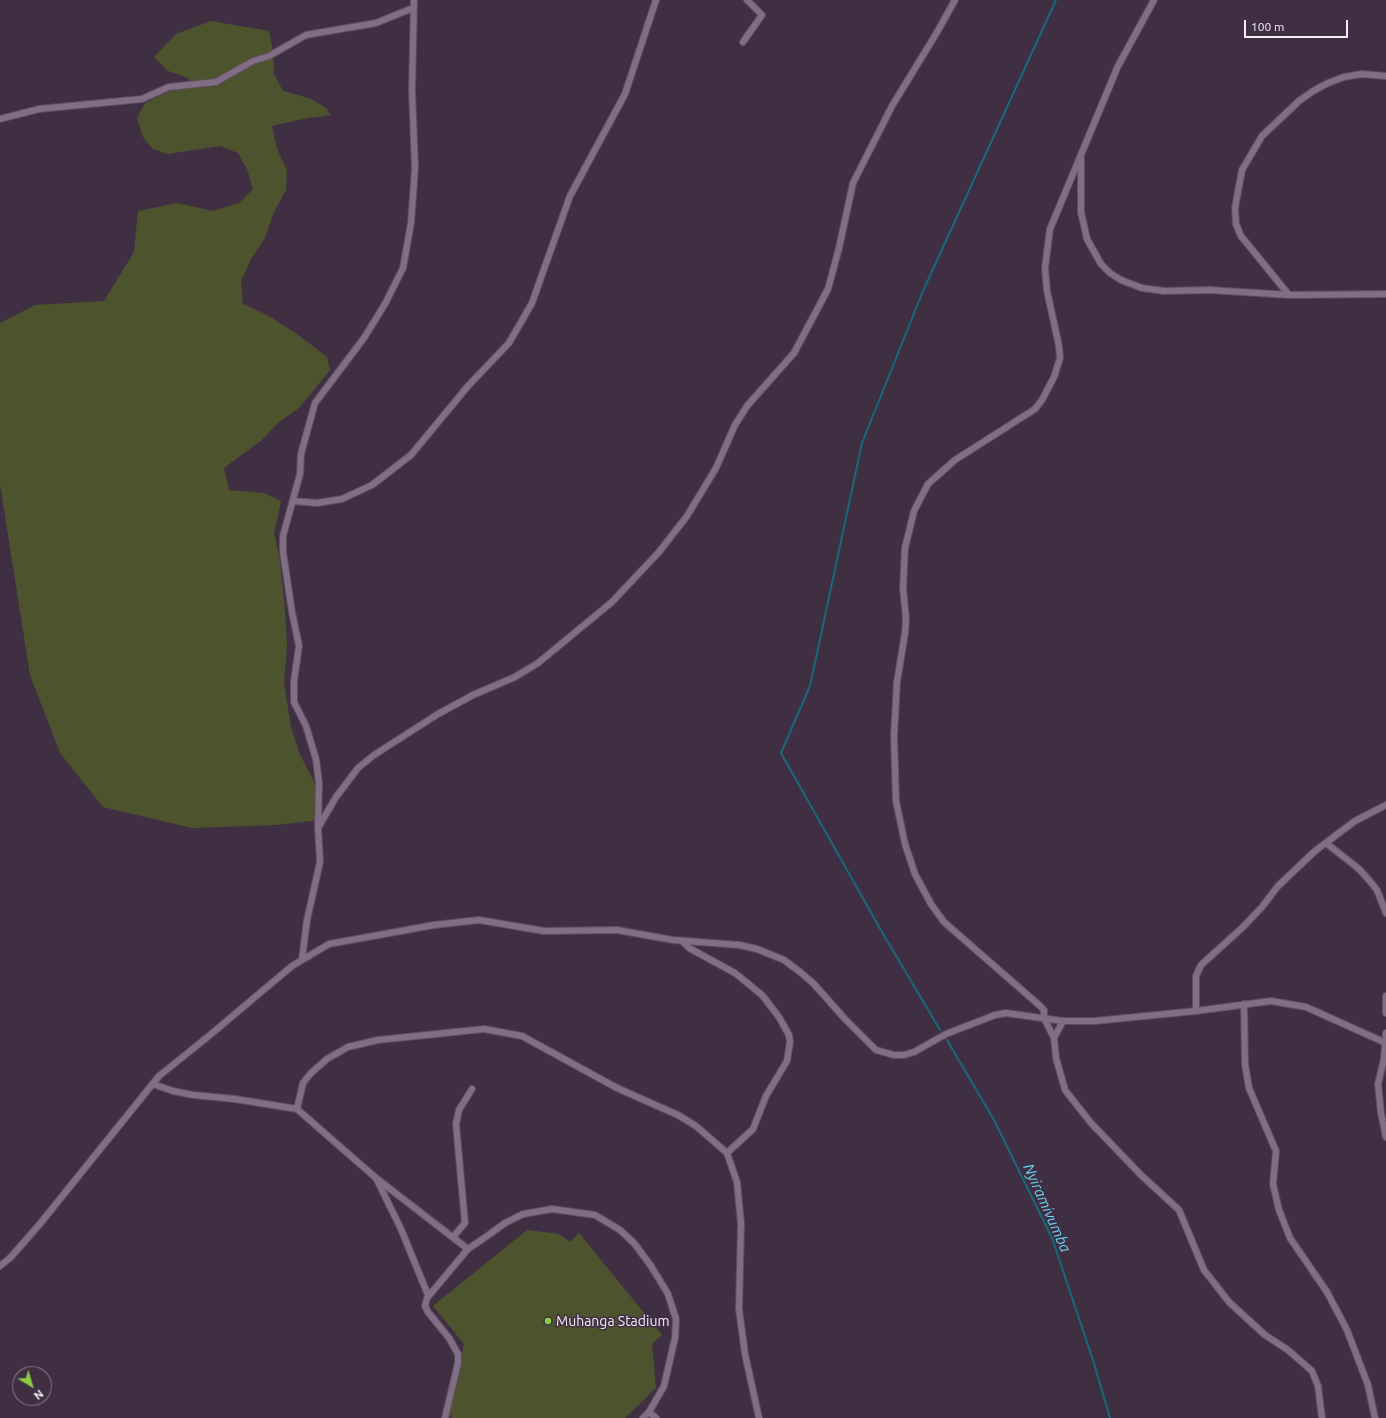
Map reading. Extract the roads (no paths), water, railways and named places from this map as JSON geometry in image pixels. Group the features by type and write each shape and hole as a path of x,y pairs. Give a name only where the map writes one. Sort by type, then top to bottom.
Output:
{"street":[{"path":"302,959 307,920 320,862 318,828 319,783 316,759 306,726 294,702 294,681 299,646 283,552 283,536 300,474 301,454 315,403 364,338 386,304 403,268 411,222 415,168 412,90 414,0"},
{"path":"293,500 317,503 342,499 372,485 411,455 468,386 509,344 532,303 570,196 625,94 656,0"},
{"path":"743,42 762,15 747,0"},
{"path":"318,828 336,797 358,768 438,714 473,695 521,674 538,663 612,602 638,577 674,534 708,482 739,418 766,384 785,365 802,338 830,282 853,182 892,106 955,0"},
{"path":"1154,0 1118,66 1050,229 1045,268 1047,291 1059,346 1060,358 1054,377 1042,400 1035,409 960,456 939,472 928,484 914,511 906,542 903,588 906,624 898,682 894,736 894,770 899,816 909,858 922,886 944,922 1044,1010 1044,1018 1054,1038 1062,1082 1070,1097 1091,1123 1178,1210 1204,1270 1229,1302 1265,1335 1288,1350 1312,1371 1318,1386 1322,1418"},
{"path":"0,119 39,108 142,100 169,87 216,82 225,79 249,64 269,56 306,36 376,24 413,8"},
{"path":"1289,295 1240,236 1236,224 1236,208 1242,170 1262,136 1299,101 1313,90 1328,83 1362,74 1386,76"},
{"path":"1081,155 1082,224 1087,240 1094,253 1110,273 1121,280 1142,288 1164,291 1210,290 1289,295 1386,294"},
{"path":"1196,1011 1196,976 1201,965 1252,917 1291,873 1326,843 1355,821 1386,805"},
{"path":"1326,843 1359,869 1369,880 1377,890 1386,913"},
{"path":"0,1266 10,1258 38,1225 165,1070 210,1035 292,966 322,947 339,941 475,920 544,931 629,931 682,941 747,946 784,960 813,983 845,1019 876,1050 886,1054 904,1055 914,1052 946,1034 995,1015 1017,1013 1063,1021 1095,1021 1196,1011 1271,1001 1306,1007 1386,1043"},
{"path":"682,941 689,948 735,973 762,995 779,1017 789,1035 790,1042 787,1061 766,1096 756,1123 745,1137 727,1153"},
{"path":"1386,996 1386,1013"},
{"path":"1244,1004 1245,1064 1249,1088 1276,1150 1273,1184 1279,1210 1290,1238 1328,1292 1347,1330 1368,1385 1375,1418"},
{"path":"1054,1038 1063,1021"},
{"path":"297,1109 303,1083 311,1073 326,1059 354,1044 493,1029 522,1036 617,1088 678,1115 696,1126 727,1153 737,1182 741,1224 741,1275 738,1293 740,1322 745,1354 759,1418"},
{"path":"1386,1033 1386,1043 1378,1084 1380,1114 1386,1137"},
{"path":"153,1084 193,1096 234,1099 297,1109 376,1178 468,1249"},
{"path":"453,1237 465,1223 456,1124 460,1110 472,1089"},
{"path":"376,1178 401,1229 428,1295"},
{"path":"445,1418 458,1363 458,1354 449,1338 428,1312 425,1306 428,1295 468,1249 505,1223 523,1214 539,1210 566,1210 595,1215 620,1230 634,1243 660,1279 668,1294 676,1319 675,1338 664,1386 649,1412 643,1418"},
{"path":"649,1412 656,1418"}],"waterway":[{"path":"940,1030 882,932 781,753 810,686 862,443 923,291 1056,0"},
{"name":"Nyiramivumba","path":"947,1040 994,1120 1052,1238 1093,1360 1110,1418"}],"place":[{"name":"Muhanga Stadium","path":"548,1321"}]}
